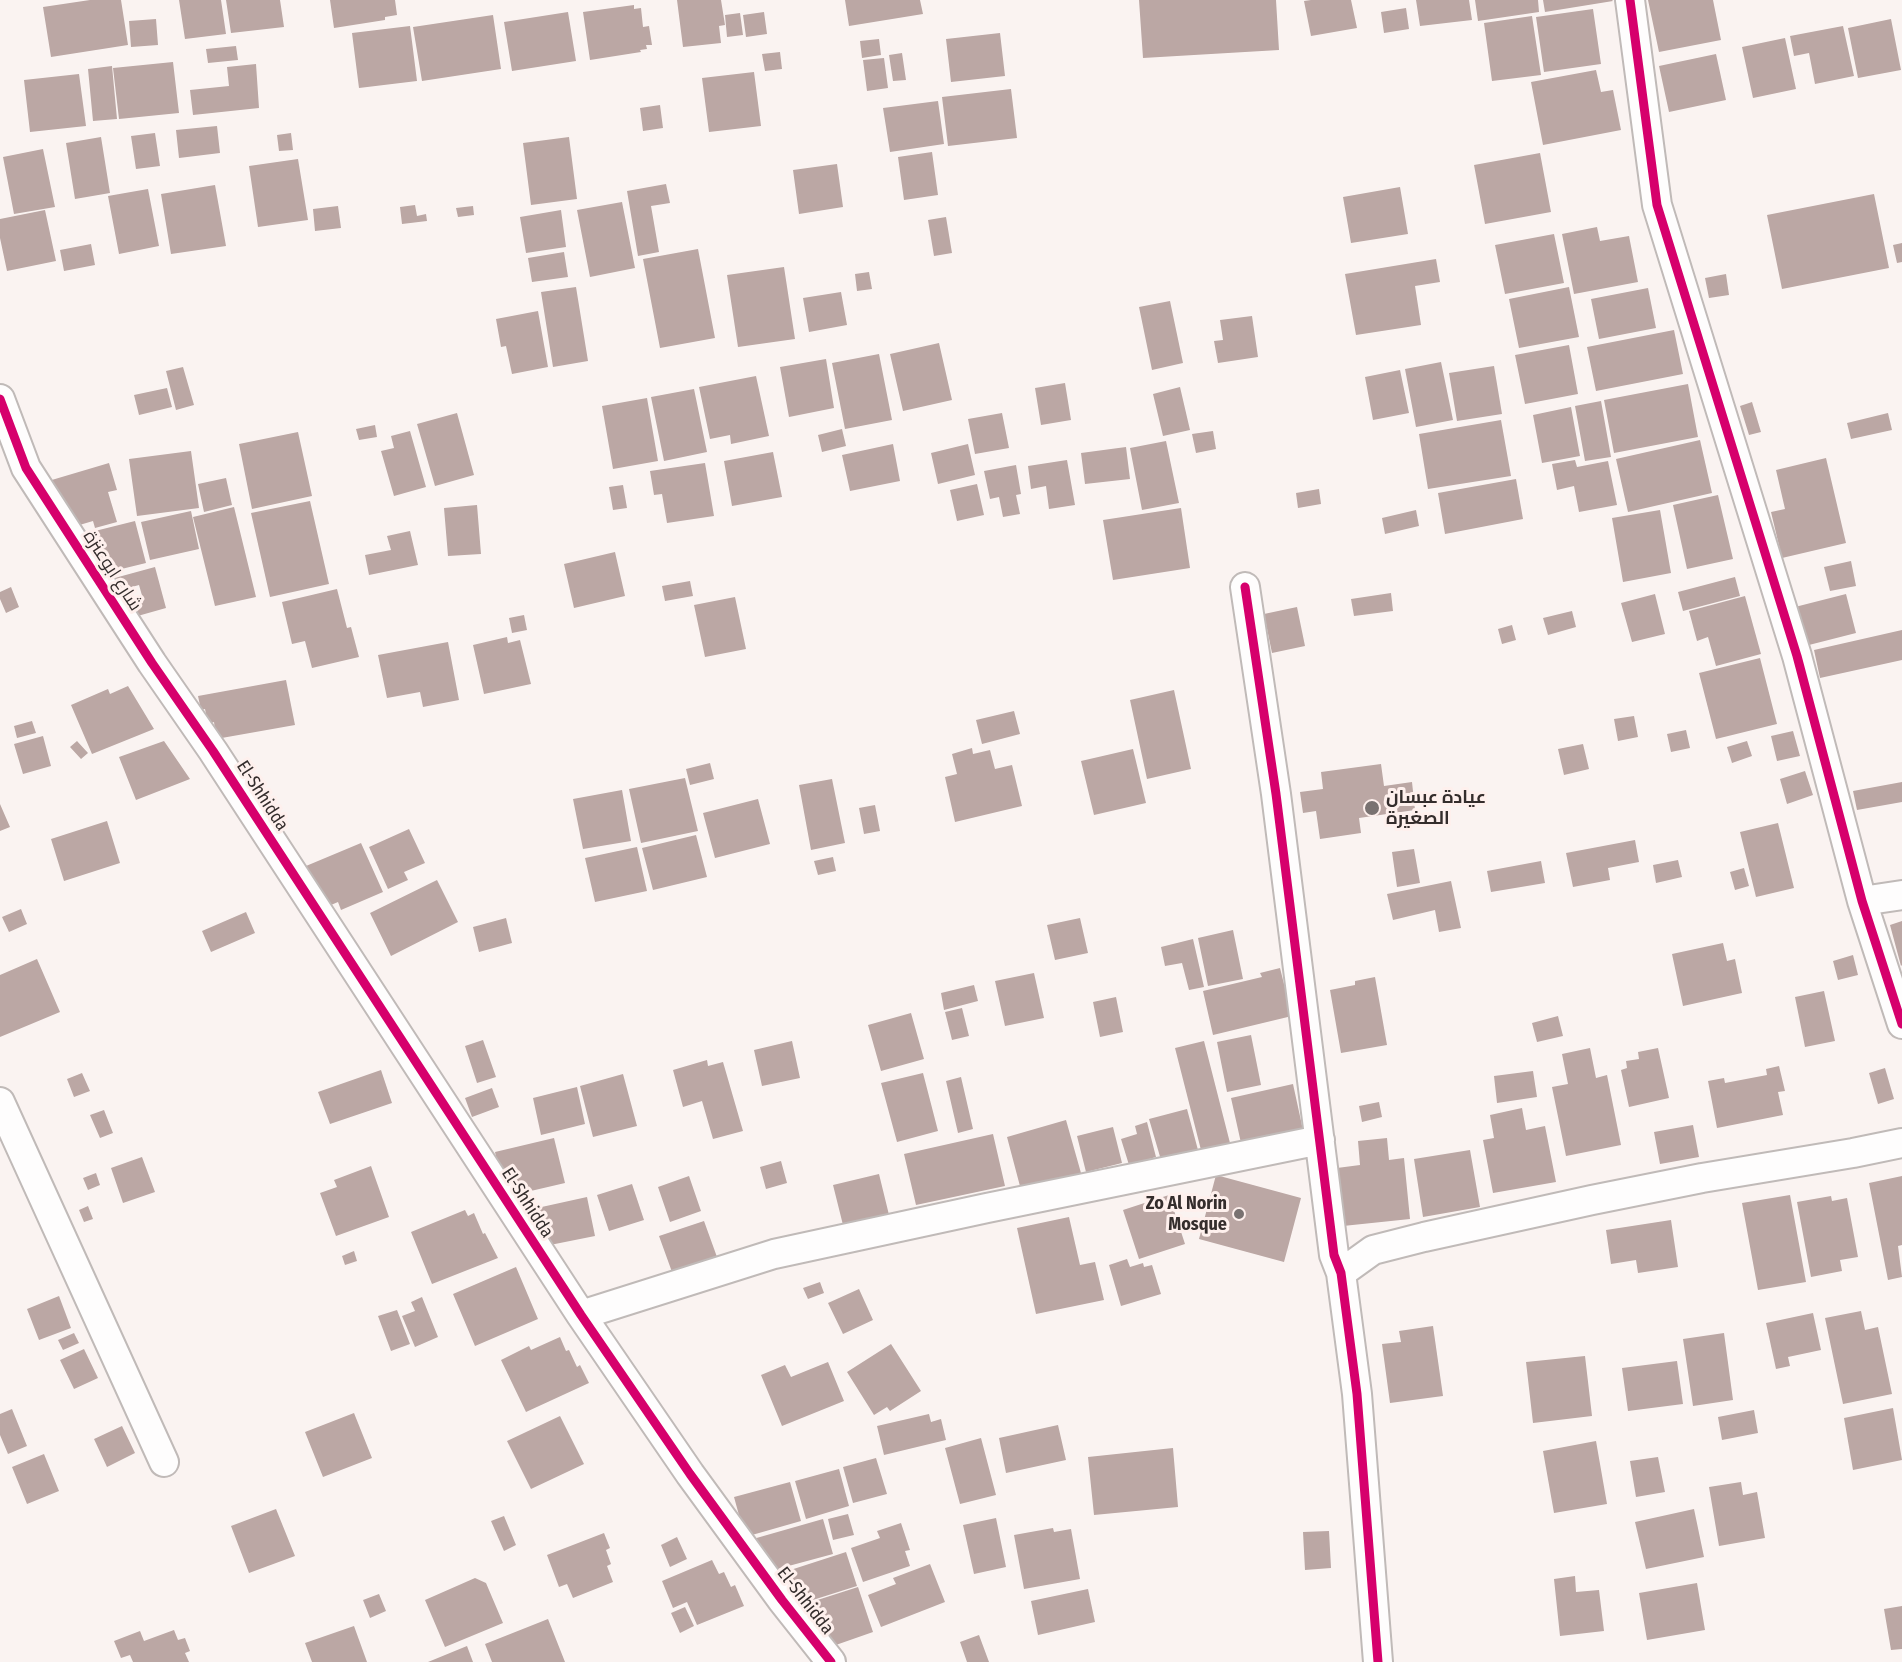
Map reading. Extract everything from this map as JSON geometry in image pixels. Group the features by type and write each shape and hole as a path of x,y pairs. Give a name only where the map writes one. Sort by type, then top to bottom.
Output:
{"street":[{"path":"1630,0 1657,205 1797,656 1862,901 1902,1024"},
{"name":"شارع ابوعنزة","path":"0,399 26,468 152,663 213,751"},
{"path":"1245,587 1276,794 1334,1255 1341,1273 1357,1394 1378,1662"},
{"name":"El-Shhidda","path":"213,751 581,1315 690,1474 782,1600 831,1662"},
{"path":"1862,901 1902,895"},
{"path":"0,1102 164,1462"},
{"path":"581,1315 774,1254 1320,1140"},
{"path":"1341,1273 1373,1250 1424,1237 1702,1178 1902,1143"}],"building":[{"path":"90,0 121,0 128,45 51,57 43,7"},
{"path":"179,0 221,0 226,34 185,39"},
{"path":"226,0 280,0 284,27 231,33"},
{"path":"330,0 395,0 397,15 385,17 385,20 334,28"},
{"path":"677,0 721,0 725,25 719,26 721,43 683,47"},
{"path":"845,0 920,0 923,14 849,26"},
{"path":"1139,0 1276,0 1279,50 1143,58"},
{"path":"1351,0 1357,28 1311,36 1304,1"},
{"path":"1416,0 1469,0 1472,20 1420,26"},
{"path":"1475,0 1538,0 1539,12 1478,21"},
{"path":"1543,0 1612,0 1613,1 1545,12"},
{"path":"1648,0 1713,0 1721,40 1659,52"},
{"path":"634,5 634,9 641,8 643,27 649,26 652,45 646,45 647,49 640,50 641,52 590,60 583,12"},
{"path":"1406,8 1409,29 1384,33 1381,12"},
{"path":"1593,9 1601,64 1544,72 1536,17"},
{"path":"568,12 576,61 512,71 504,22"},
{"path":"764,12 767,34 746,37 743,15"},
{"path":"740,13 743,35 727,37 725,15"},
{"path":"493,15 501,69 422,81 413,27"},
{"path":"1532,16 1541,75 1492,81 1484,23"},
{"path":"156,19 158,45 131,47 129,21"},
{"path":"1891,19 1901,70 1858,78 1848,28"},
{"path":"410,26 417,81 359,88 352,33"},
{"path":"1843,26 1854,76 1815,84 1809,53 1794,56 1790,36"},
{"path":"1000,33 1005,76 951,82 946,39"},
{"path":"1785,38 1796,89 1753,98 1742,47"},
{"path":"879,39 881,55 862,58 860,41"},
{"path":"236,46 238,60 208,63 206,49"},
{"path":"780,52 782,69 765,71 762,54"},
{"path":"902,53 906,80 893,81 889,55"},
{"path":"1716,54 1726,100 1669,112 1659,66"},
{"path":"884,58 888,88 867,91 863,60"},
{"path":"173,62 179,113 119,119 113,68"},
{"path":"256,64 259,108 193,115 190,90 229,86 227,67"},
{"path":"112,66 117,119 93,121 88,69"},
{"path":"1596,70 1601,92 1613,90 1621,130 1543,145 1531,82"},
{"path":"754,72 761,126 709,132 702,78"},
{"path":"79,74 86,126 30,132 24,80"},
{"path":"1011,89 1017,138 948,146 942,97"},
{"path":"938,101 944,144 890,152 883,108"},
{"path":"660,105 663,128 643,131 640,108"},
{"path":"217,126 220,153 179,158 176,130"},
{"path":"155,133 160,166 136,169 131,136"},
{"path":"291,133 293,150 279,151 277,135"},
{"path":"101,137 110,193 75,199 66,143"},
{"path":"569,137 577,199 531,205 523,143"},
{"path":"43,149 55,207 14,214 3,157"},
{"path":"932,152 938,195 904,200 898,157"},
{"path":"1540,153 1551,212 1485,224 1474,165"},
{"path":"298,159 308,220 258,227 249,166"},
{"path":"837,164 843,207 799,214 793,170"},
{"path":"666,184 670,203 651,206 659,252 638,256 627,191"},
{"path":"215,185 226,246 171,254 161,194"},
{"path":"1400,187 1408,234 1351,243 1343,197"},
{"path":"148,189 159,246 119,254 108,196"},
{"path":"1874,194 1889,268 1782,289 1767,215"},
{"path":"622,202 635,268 590,277 577,210"},
{"path":"415,205 417,216 426,214 427,221 402,224 400,207"},
{"path":"338,206 341,228 315,231 313,209"},
{"path":"473,206 474,215 458,217 456,208"},
{"path":"45,210 56,261 7,271 0,238 0,219"},
{"path":"561,210 566,247 526,253 520,217"},
{"path":"946,217 952,253 934,256 928,220"},
{"path":"1597,227 1600,241 1629,236 1638,282 1574,294 1562,234"},
{"path":"1554,234 1564,283 1505,294 1495,245"},
{"path":"1902,243 1902,262 1897,263 1893,245"},
{"path":"91,244 95,265 64,271 60,250"},
{"path":"698,249 715,338 660,348 643,259"},
{"path":"564,252 568,277 532,282 528,258"},
{"path":"1436,259 1440,282 1415,286 1421,325 1356,335 1345,274"},
{"path":"784,267 795,339 738,347 727,275"},
{"path":"869,272 872,289 857,291 855,274"},
{"path":"1726,274 1729,295 1709,298 1705,278"},
{"path":"576,287 588,361 553,367 541,292"},
{"path":"1569,287 1579,337 1519,348 1509,299"},
{"path":"1648,288 1656,328 1599,339 1591,299"},
{"path":"841,292 847,325 809,332 803,298"},
{"path":"1170,301 1183,363 1152,370 1139,307"},
{"path":"538,311 548,367 512,374 506,346 501,347 496,319"},
{"path":"1252,316 1258,357 1218,363 1214,341 1223,340 1220,320"},
{"path":"1674,330 1683,374 1596,391 1587,347"},
{"path":"939,343 952,400 903,411 890,354"},
{"path":"1569,345 1578,394 1525,404 1515,355"},
{"path":"879,354 892,420 845,429 832,363"},
{"path":"826,359 834,408 789,417 780,367"},
{"path":"1441,362 1453,420 1416,427 1405,369"},
{"path":"1494,366 1502,414 1457,421 1449,373"},
{"path":"183,367 194,405 176,410 166,371"},
{"path":"1400,370 1409,413 1373,420 1365,377"},
{"path":"756,376 769,436 731,444 730,435 710,439 699,387"},
{"path":"1065,383 1071,420 1041,425 1035,388"},
{"path":"1688,384 1698,437 1614,453 1604,400"},
{"path":"1180,387 1190,430 1163,436 1153,394"},
{"path":"167,388 172,407 139,415 134,395"},
{"path":"694,389 707,452 664,461 651,397"},
{"path":"647,398 658,461 613,469 602,406"},
{"path":"1601,401 1611,457 1585,461 1575,406"},
{"path":"1752,402 1761,432 1749,435 1740,406"},
{"path":"1571,407 1580,456 1542,463 1533,415"},
{"path":"457,413 474,475 435,486 417,424"},
{"path":"1002,413 1009,448 975,454 968,419"},
{"path":"1888,413 1892,430 1851,439 1847,423"},
{"path":"1501,420 1511,476 1428,489 1419,434"},
{"path":"375,425 377,437 359,440 356,429"},
{"path":"842,429 846,446 822,452 818,435"},
{"path":"410,431 426,487 394,496 381,451 394,448 391,436"},
{"path":"1213,431 1216,449 1196,453 1192,434"},
{"path":"298,432 312,496 252,509 239,444"},
{"path":"1700,440 1712,493 1628,512 1616,459"},
{"path":"1166,441 1179,503 1142,510 1130,448"},
{"path":"893,444 900,481 850,491 842,455"},
{"path":"968,444 975,475 938,484 931,453"},
{"path":"1126,447 1130,479 1085,484 1081,453"},
{"path":"191,451 199,508 137,516 129,459"},
{"path":"773,452 782,497 732,506 724,461"},
{"path":"1826,458 1846,543 1782,558 1771,512 1785,509 1776,470"},
{"path":"1067,460 1075,505 1049,509 1046,486 1031,489 1028,466"},
{"path":"1575,460 1577,467 1608,461 1617,505 1579,512 1574,486 1557,490 1552,464"},
{"path":"109,463 117,490 108,492 117,522 95,528 93,521 66,529 45,482"},
{"path":"705,463 714,516 667,523 662,494 654,495 650,471"},
{"path":"1016,465 1021,494 1016,495 1020,514 1003,517 999,497 990,499 984,471"},
{"path":"226,478 232,505 204,512 198,484"},
{"path":"1516,479 1523,519 1445,534 1438,493"},
{"path":"977,484 984,515 957,521 950,490"},
{"path":"623,485 627,508 613,510 609,487"},
{"path":"1319,489 1321,504 1298,508 1296,493"},
{"path":"1718,495 1733,559 1687,569 1673,505"},
{"path":"310,501 329,584 270,597 251,513"},
{"path":"477,505 481,554 448,556 444,508"},
{"path":"234,507 256,597 215,606 193,517"},
{"path":"1181,508 1190,568 1113,580 1103,520"},
{"path":"1416,510 1419,526 1385,534 1382,518"},
{"path":"1660,510 1671,573 1623,582 1612,518"},
{"path":"191,511 199,549 150,560 141,522"},
{"path":"135,521 146,563 105,573 83,534"},
{"path":"410,531 418,565 369,575 365,555 391,550 387,536"},
{"path":"615,552 625,596 574,608 564,564"},
{"path":"1851,561 1856,586 1830,591 1824,567"},
{"path":"155,567 166,608 127,619 123,604 143,599 139,585 114,592 111,579"},
{"path":"1735,577 1740,596 1683,611 1678,592"},
{"path":"690,581 693,596 665,601 662,586"},
{"path":"11,587 19,607 6,613 0,599 0,592"},
{"path":"337,589 347,628 351,627 359,657 312,668 305,641 292,644 282,602"},
{"path":"1391,593 1393,611 1354,616 1351,599"},
{"path":"1655,594 1665,634 1632,642 1621,603"},
{"path":"1846,594 1856,633 1805,646 1795,607"},
{"path":"1745,596 1761,654 1716,666 1708,637 1697,641 1689,611"},
{"path":"735,597 746,649 705,657 694,605"},
{"path":"1297,607 1305,646 1272,653 1264,614"},
{"path":"1572,611 1576,627 1548,635 1543,618"},
{"path":"524,615 527,630 512,633 509,618"},
{"path":"1512,625 1516,640 1502,644 1498,629"},
{"path":"1902,630 1902,660 1820,678 1814,650"},
{"path":"507,637 508,643 520,640 531,684 484,694 473,645"},
{"path":"448,642 459,700 423,707 420,692 387,698 378,655"},
{"path":"1760,658 1777,724 1716,739 1699,673"},
{"path":"286,680 295,725 216,739 214,722 208,724 205,709 201,710 198,696"},
{"path":"128,686 154,729 92,754 71,705 108,689 110,694"},
{"path":"1174,690 1191,769 1147,779 1130,700"},
{"path":"1014,711 1020,734 982,744 976,720"},
{"path":"1634,716 1638,737 1618,741 1614,719"},
{"path":"32,721 36,733 17,738 14,726"},
{"path":"1686,730 1690,748 1671,752 1667,734"},
{"path":"1793,731 1800,756 1777,761 1771,736"},
{"path":"43,736 51,766 23,774 14,744"},
{"path":"77,741 88,753 81,759 70,747"},
{"path":"164,741 190,779 136,800 119,757"},
{"path":"1747,741 1752,756 1732,763 1727,747"},
{"path":"1583,744 1589,769 1564,775 1558,749"},
{"path":"972,748 973,754 990,750 995,769 1012,765 1022,806 955,822 945,777 957,774 952,754"},
{"path":"1133,749 1146,803 1094,815 1081,761"},
{"path":"710,763 714,779 690,785 686,769"},
{"path":"1381,764 1384,786 1412,782 1415,810 1359,818 1361,833 1320,839 1316,811 1303,813 1300,792 1323,789 1321,772"},
{"path":"1805,771 1813,795 1787,804 1780,779"},
{"path":"685,778 698,831 641,843 629,789"},
{"path":"832,779 845,843 811,850 799,785"},
{"path":"1902,782 1902,802 1857,810 1853,791"},
{"path":"622,790 631,841 583,849 573,799"},
{"path":"758,799 770,844 715,858 703,813"},
{"path":"0,804 10,827 0,831"},
{"path":"875,805 880,831 864,834 859,808"},
{"path":"107,821 120,863 64,881 51,839"},
{"path":"1778,823 1794,888 1756,897 1740,832"},
{"path":"409,829 425,863 404,872 408,880 388,889 369,847"},
{"path":"696,835 707,877 653,890 642,848"},
{"path":"1635,840 1639,862 1608,868 1610,880 1573,887 1566,853"},
{"path":"361,843 383,892 341,910 338,902 324,908 306,866"},
{"path":"637,847 647,891 595,902 585,858"},
{"path":"1414,849 1420,883 1397,887 1392,852"},
{"path":"833,857 836,871 818,875 814,861"},
{"path":"1678,860 1682,877 1656,883 1653,865"},
{"path":"1541,861 1545,883 1491,892 1487,871"},
{"path":"1744,868 1749,886 1735,890 1730,872"},
{"path":"437,880 458,922 391,956 370,913"},
{"path":"1451,881 1461,928 1439,932 1435,910 1393,920 1387,894"},
{"path":"21,909 27,924 9,932 2,917"},
{"path":"246,912 255,933 211,952 202,931"},
{"path":"506,918 512,943 479,952 473,927"},
{"path":"1080,918 1088,953 1055,960 1047,925"},
{"path":"1902,921 1902,965 1901,966 1890,925"},
{"path":"1233,930 1243,979 1208,986 1198,938"},
{"path":"1193,939 1204,987 1189,990 1182,963 1165,966 1161,947"},
{"path":"1723,943 1727,961 1735,959 1742,993 1683,1006 1672,954"},
{"path":"1853,955 1858,975 1838,980 1833,961"},
{"path":"37,959 60,1012 0,1037 0,975"},
{"path":"1280,968 1292,1016 1213,1035 1203,991 1262,977 1260,973"},
{"path":"1034,973 1044,1018 1005,1026 995,981"},
{"path":"1375,977 1387,1045 1341,1053 1330,990 1355,985 1355,981"},
{"path":"974,985 978,1001 944,1010 941,993"},
{"path":"1824,991 1835,1041 1805,1047 1795,997"},
{"path":"1116,997 1123,1032 1100,1037 1093,1002"},
{"path":"962,1008 969,1036 952,1040 945,1012"},
{"path":"911,1013 924,1059 881,1071 868,1025"},
{"path":"1558,1016 1563,1036 1537,1042 1532,1023"},
{"path":"1251,1035 1261,1085 1227,1092 1217,1042"},
{"path":"483,1040 496,1077 477,1083 465,1046"},
{"path":"792,1041 800,1078 762,1086 754,1050"},
{"path":"1204,1041 1230,1143 1201,1150 1175,1048"},
{"path":"1590,1048 1596,1078 1607,1075 1621,1145 1566,1156 1552,1087 1568,1084 1562,1054"},
{"path":"1658,1048 1669,1098 1629,1107 1621,1070 1627,1068 1626,1061 1639,1059 1638,1052"},
{"path":"707,1060 708,1066 723,1062 743,1131 713,1139 702,1101 683,1107 673,1070"},
{"path":"1779,1066 1785,1091 1778,1092 1783,1115 1717,1128 1708,1081 1724,1078 1725,1083 1767,1075 1766,1069"},
{"path":"1885,1068 1894,1099 1878,1104 1869,1073"},
{"path":"381,1070 392,1103 330,1124 318,1092"},
{"path":"1533,1071 1537,1097 1497,1103 1494,1076"},
{"path":"82,1073 90,1091 74,1097 67,1079"},
{"path":"923,1073 938,1131 897,1142 881,1083"},
{"path":"623,1074 637,1126 593,1137 580,1086"},
{"path":"961,1077 973,1129 958,1133 946,1081"},
{"path":"1293,1084 1303,1130 1241,1143 1231,1098"},
{"path":"577,1087 585,1124 541,1135 533,1098"},
{"path":"492,1088 499,1107 472,1117 465,1098"},
{"path":"1379,1102 1382,1117 1362,1122 1359,1106"},
{"path":"1522,1108 1526,1130 1545,1126 1556,1182 1493,1193 1483,1140 1494,1138 1490,1115"},
{"path":"1187,1109 1198,1150 1161,1160 1149,1119"},
{"path":"104,1110 113,1133 100,1138 90,1115"},
{"path":"1066,1120 1081,1173 1021,1190 1007,1137"},
{"path":"1147,1122 1156,1157 1129,1165 1121,1139 1137,1134 1135,1126"},
{"path":"1693,1125 1699,1157 1660,1164 1654,1132"},
{"path":"1113,1127 1122,1163 1086,1172 1077,1136"},
{"path":"993,1134 1005,1186 916,1205 904,1154"},
{"path":"554,1138 565,1183 505,1197 495,1152"},
{"path":"1387,1138 1389,1160 1404,1158 1410,1219 1343,1226 1337,1168 1360,1165 1358,1141"},
{"path":"1470,1150 1480,1207 1423,1217 1414,1159"},
{"path":"142,1157 155,1192 123,1203 111,1168"},
{"path":"781,1161 787,1183 766,1189 760,1167"},
{"path":"371,1166 389,1217 336,1236 320,1193 337,1187 334,1180"},
{"path":"96,1173 100,1185 88,1190 83,1178"},
{"path":"879,1174 890,1219 844,1229 833,1185"},
{"path":"1216,1175 1301,1198 1284,1262 1199,1239"},
{"path":"689,1176 701,1211 670,1222 658,1187"},
{"path":"1902,1176 1902,1245 1898,1246 1902,1277 1888,1280 1869,1183"},
{"path":"632,1184 644,1220 609,1231 597,1195"},
{"path":"1169,1195 1185,1244 1139,1259 1123,1210"},
{"path":"1790,1195 1806,1282 1758,1290 1742,1203"},
{"path":"1831,1196 1832,1201 1847,1198 1858,1257 1840,1260 1842,1271 1811,1277 1797,1202"},
{"path":"587,1197 595,1236 545,1246 528,1210"},
{"path":"88,1206 93,1219 84,1222 79,1210"},
{"path":"465,1210 468,1216 474,1213 483,1234 485,1233 498,1258 432,1284 411,1232"},
{"path":"1069,1217 1080,1265 1095,1262 1104,1300 1036,1314 1017,1228"},
{"path":"1671,1220 1678,1267 1638,1273 1636,1260 1611,1264 1606,1230"},
{"path":"704,1221 717,1257 672,1272 659,1236"},
{"path":"354,1251 357,1261 345,1265 342,1256"},
{"path":"1127,1259 1130,1267 1143,1263 1144,1267 1152,1265 1161,1294 1121,1306 1109,1265"},
{"path":"516,1267 538,1319 475,1346 453,1294"},
{"path":"820,1282 824,1293 808,1299 803,1288"},
{"path":"859,1289 873,1320 843,1334 828,1303"},
{"path":"59,1296 71,1328 39,1340 27,1309"},
{"path":"422,1297 438,1337 415,1347 402,1316 415,1311 411,1302"},
{"path":"397,1310 410,1344 391,1351 378,1316"},
{"path":"1861,1311 1865,1330 1878,1327 1892,1394 1843,1404 1825,1318"},
{"path":"1813,1313 1821,1350 1788,1357 1790,1366 1776,1369 1766,1323"},
{"path":"1433,1326 1443,1396 1390,1403 1382,1344 1401,1342 1399,1331"},
{"path":"74,1333 79,1343 63,1350 58,1340"},
{"path":"1724,1333 1733,1400 1693,1406 1683,1339"},
{"path":"560,1337 566,1351 569,1350 577,1367 580,1365 589,1383 526,1412 501,1360 529,1346 531,1350"},
{"path":"891,1344 921,1391 890,1411 887,1407 874,1415 847,1372"},
{"path":"84,1349 98,1378 74,1389 60,1360"},
{"path":"1585,1356 1592,1416 1533,1423 1526,1362"},
{"path":"1677,1361 1683,1404 1628,1411 1622,1368"},
{"path":"828,1362 844,1401 782,1426 761,1375 785,1365 791,1377"},
{"path":"1893,1408 1902,1460 1853,1470 1844,1418"},
{"path":"12,1409 27,1446 8,1454 0,1435 0,1414"},
{"path":"1754,1410 1758,1433 1722,1440 1718,1417"},
{"path":"354,1413 372,1458 323,1477 305,1432"},
{"path":"929,1414 931,1422 941,1419 946,1440 884,1455 877,1426"},
{"path":"560,1416 584,1464 531,1489 507,1441"},
{"path":"1058,1425 1066,1460 1006,1473 999,1438"},
{"path":"122,1426 135,1453 107,1467 94,1439"},
{"path":"981,1438 996,1495 960,1504 945,1448"},
{"path":"1596,1441 1607,1504 1554,1513 1543,1451"},
{"path":"1173,1448 1178,1507 1094,1515 1088,1457"},
{"path":"44,1454 59,1491 27,1504 12,1467"},
{"path":"1658,1457 1665,1492 1636,1497 1630,1461"},
{"path":"876,1458 887,1494 853,1503 843,1467"},
{"path":"839,1469 849,1506 806,1519 795,1481"},
{"path":"790,1482 801,1521 745,1537 734,1497"},
{"path":"1741,1482 1743,1495 1757,1492 1765,1538 1719,1546 1709,1487"},
{"path":"276,1509 295,1556 249,1573 231,1526"},
{"path":"1694,1509 1704,1557 1646,1569 1635,1522"},
{"path":"848,1514 854,1535 833,1540 828,1519"},
{"path":"504,1516 516,1545 504,1551 491,1521"},
{"path":"996,1518 1006,1567 974,1574 963,1525"},
{"path":"823,1519 833,1554 770,1571 753,1539"},
{"path":"901,1523 910,1550 905,1551 910,1566 863,1582 851,1548 880,1538 877,1531"},
{"path":"1053,1528 1054,1532 1071,1529 1080,1579 1024,1589 1014,1535"},
{"path":"1329,1531 1331,1568 1305,1570 1303,1532"},
{"path":"604,1533 610,1548 606,1550 611,1564 607,1566 613,1582 573,1598 567,1584 559,1587 547,1555"},
{"path":"677,1537 687,1559 670,1567 661,1545"},
{"path":"846,1552 857,1586 797,1605 775,1575"},
{"path":"712,1560 719,1574 724,1572 731,1587 735,1585 744,1606 697,1625 687,1602 673,1608 662,1581"},
{"path":"930,1564 945,1602 881,1627 868,1595 896,1584 893,1578"},
{"path":"1575,1576 1576,1592 1599,1590 1604,1631 1560,1636 1554,1579"},
{"path":"475,1578 486,1583 503,1623 445,1647 425,1600"},
{"path":"1697,1583 1705,1630 1647,1640 1639,1593"},
{"path":"858,1587 873,1632 833,1646 827,1627 819,1629 815,1617 809,1619 805,1604"},
{"path":"1088,1589 1095,1622 1038,1635 1031,1601"},
{"path":"379,1594 386,1611 370,1618 363,1600"},
{"path":"1902,1606 1902,1649 1891,1650 1884,1609"},
{"path":"685,1607 694,1626 680,1633 671,1613"},
{"path":"548,1619 565,1662 492,1662 485,1644"},
{"path":"354,1626 367,1662 312,1662 305,1643"},
{"path":"174,1630 178,1640 185,1638 190,1651 185,1653 189,1662 133,1662 130,1655 121,1658 114,1641 140,1631 144,1641"},
{"path":"979,1635 989,1662 967,1662 960,1642"},
{"path":"467,1646 473,1662 428,1662"}],"cycle path":[{"path":"1630,0 1657,205 1797,656 1862,901 1902,1024"},
{"path":"0,399 26,468 152,663 213,751 581,1315 690,1474 782,1600 831,1662"},
{"path":"1245,587 1276,794 1334,1255 1341,1273 1357,1394 1378,1662"}],"place":[{"name":"عيادة عبسان الصغيرة","path":"1372,808"},
{"name":"Zo Al Norin Mosque","path":"1239,1214"}]}
